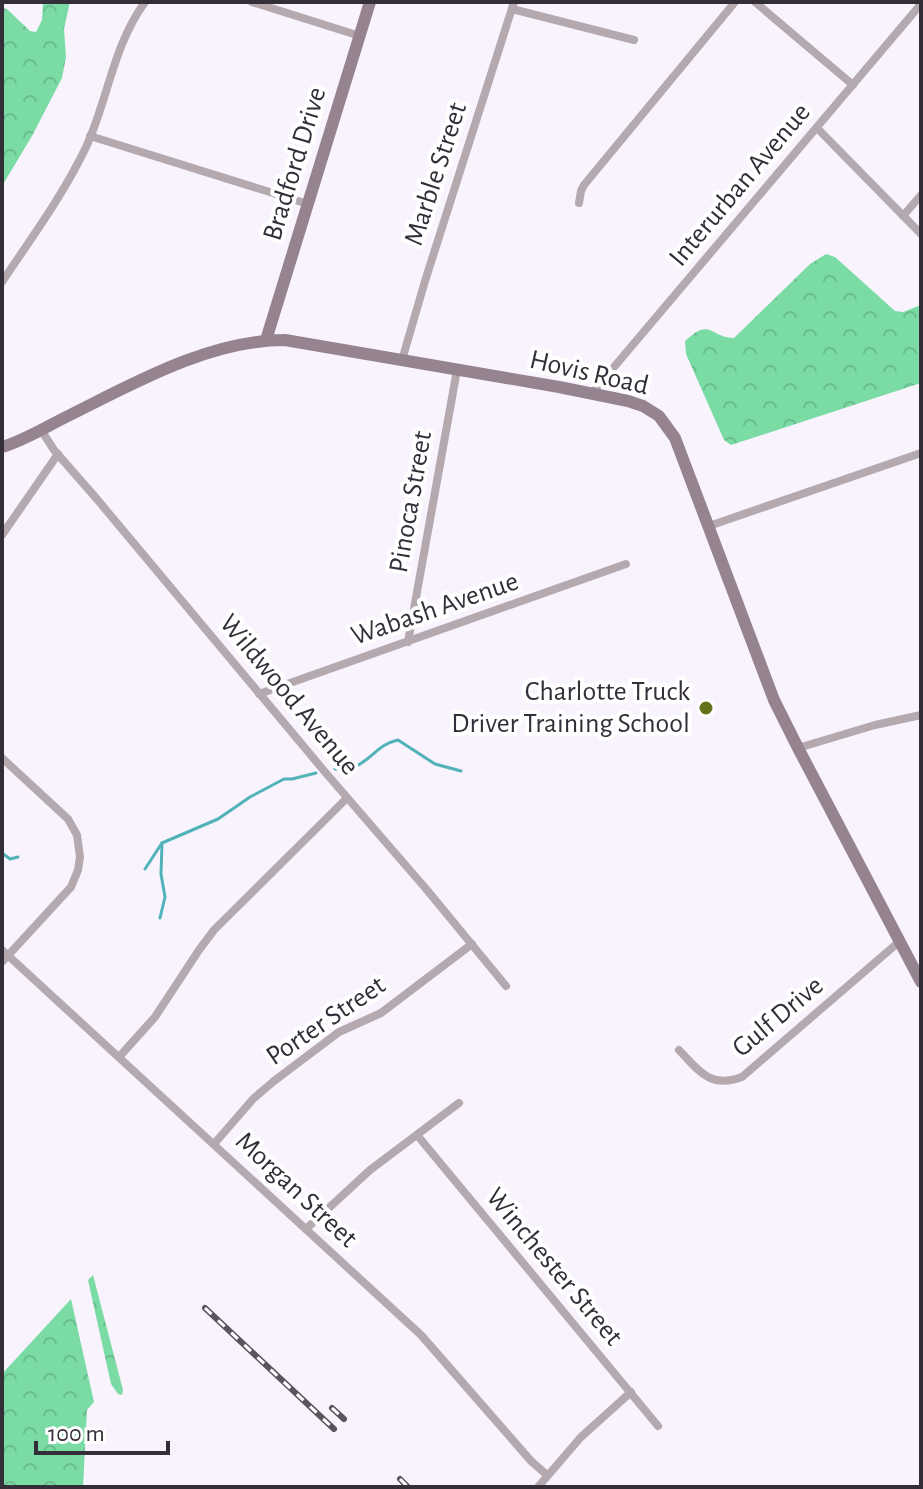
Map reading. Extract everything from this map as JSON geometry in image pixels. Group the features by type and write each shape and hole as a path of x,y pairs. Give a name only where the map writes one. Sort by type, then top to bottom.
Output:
{"street":[{"path":"2,282 71,176 90,136 125,34 145,2"},
{"path":"252,2 360,36"},
{"name":"Bradford Drive","path":"266,340 370,2"},
{"path":"579,203 584,185 735,2"},
{"path":"755,2 853,85"},
{"name":"Interurban Avenue","path":"592,393 921,4"},
{"path":"513,5 634,40"},
{"name":"Marble Street","path":"402,360 513,5"},
{"path":"817,128 921,234"},
{"path":"90,136 308,204"},
{"path":"903,216 921,195"},
{"name":"Hovis Road","path":"2,447 182,363 266,340 285,340 592,393 643,406 663,420 675,438 764,676 798,748 921,982"},
{"name":"Pinoca Street","path":"408,642 457,370"},
{"name":"Wildwood Avenue","path":"41,430 506,986"},
{"path":"709,526 921,453"},
{"path":"2,535 58,454"},
{"name":"Wabash Avenue","path":"259,694 626,564"},
{"path":"798,748 921,715"},
{"path":"2,758 68,819 77,835 80,857 71,887 4,956"},
{"path":"119,1057 155,1017 214,930 347,798"},
{"name":"Gulf Drive","path":"679,1050 709,1078 723,1081 742,1077 900,941"},
{"name":"Porter Street","path":"214,1144 253,1099 274,1081 339,1032 381,1013 472,944"},
{"name":"Morgan Street","path":"4,956 119,1057 421,1335 531,1461 547,1475"},
{"path":"306,1229 370,1170 459,1103"},
{"name":"Winchester Street","path":"417,1135 658,1426"},
{"path":"538,1487 581,1437 631,1392"}],"green space":[{"path":"43,2 70,2 64,29 66,57 62,78 2,186 2,8 7,9 30,31 36,32 42,20"},
{"path":"826,254 835,257 895,311 903,312 921,305 921,383 731,445 724,440 686,354 685,341 705,329 734,338 810,264"},
{"path":"93,1275 122,1395 111,1384 88,1280"},
{"path":"71,1299 94,1402 87,1410 83,1487 2,1487 2,1374"}],"waterway":[{"path":"335,769 357,766 382,747 398,740 435,764 461,771"},
{"path":"145,869 162,843 218,819 284,779 316,773"},
{"path":"160,918 165,897 161,874 162,843"},
{"path":"2,853 10,859 18,857"}],"railway":[{"path":"205,1308 334,1429"},
{"path":"332,1408 344,1419"},
{"path":"400,1479 408,1487"}],"place":[{"name":"Charlotte Truck Driver Training School","path":"706,708"}]}
